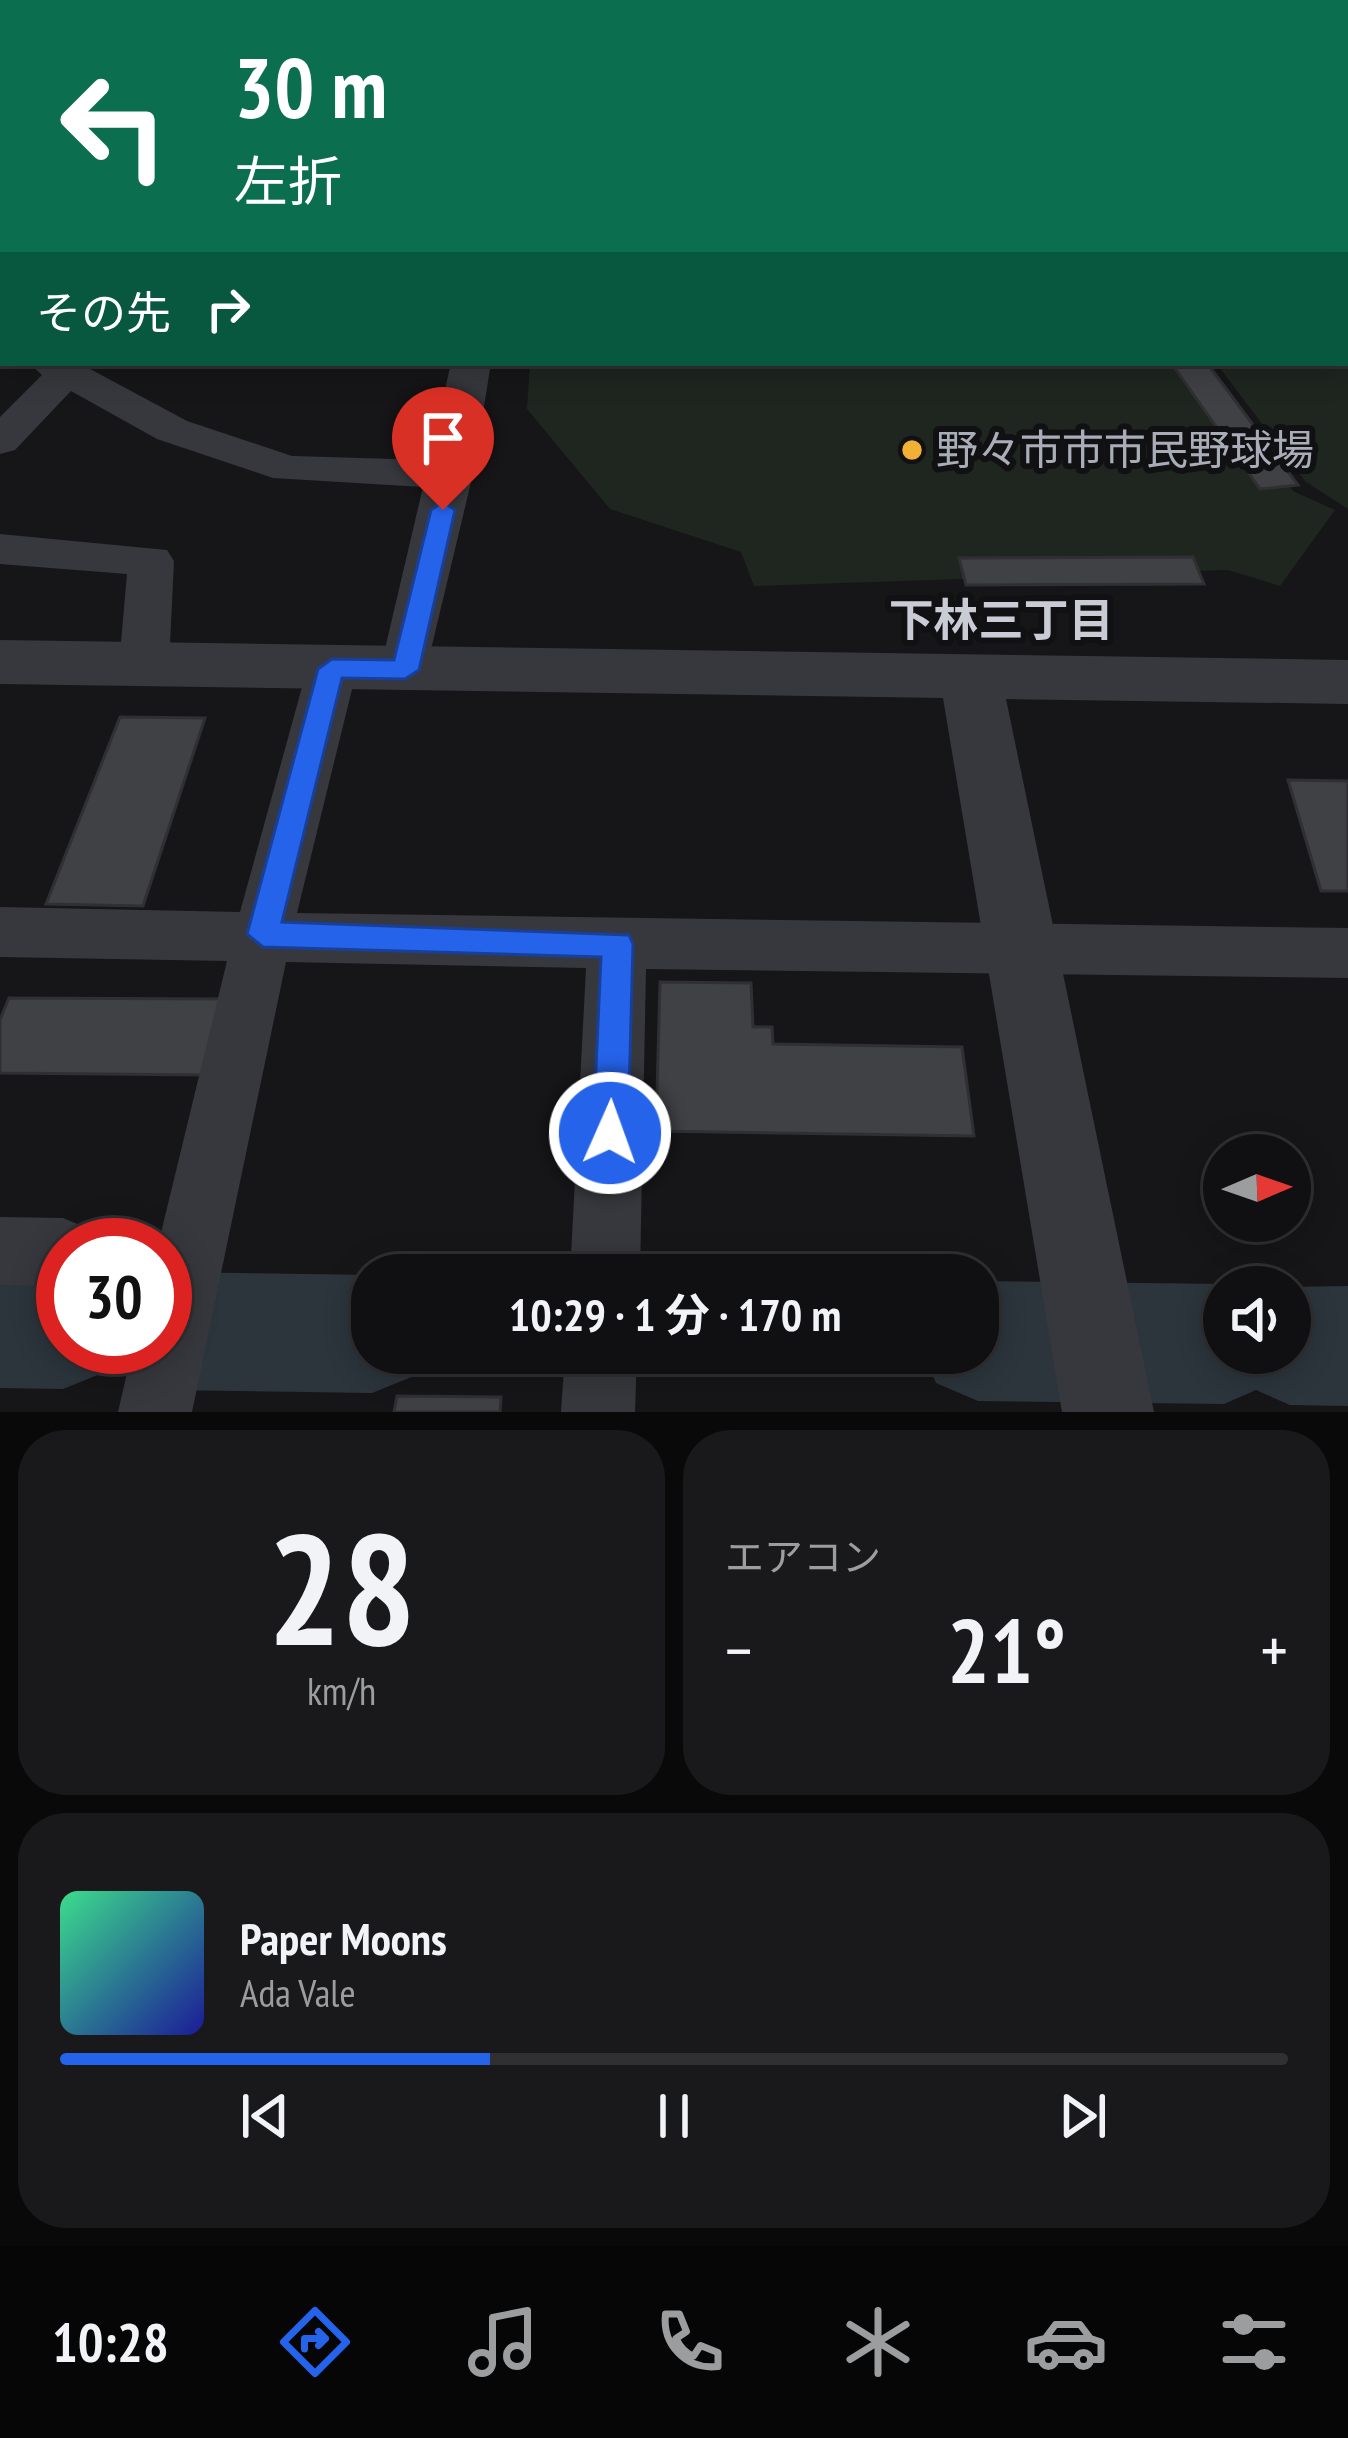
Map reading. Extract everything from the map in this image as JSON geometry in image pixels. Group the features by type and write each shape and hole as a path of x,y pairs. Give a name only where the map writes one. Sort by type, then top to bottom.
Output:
{"street":[{"path":"405,670 451,474 470,366"},
{"path":"0,441 58,368 172,430 288,469 451,474"},
{"path":"0,549 151,562 144,665"},
{"path":"0,662 1348,682"},
{"path":"192,1218 332,669"},
{"path":"971,678 1100,1366"},
{"path":"0,932 1024,953 1348,953"},
{"path":"606,1254 617,944"},
{"path":"0,1251 36,1252"}],"shaded area":[{"name":"野々市市市民野球場","path":"530,366 1201,366 1293,491 1335,510 1280,586 1228,570 754,586 741,552 610,509 527,409"},
{"path":"1218,366 1348,366 1348,509 1306,482"}],"building":[{"path":"1173,366 1209,366 1298,485 1260,489"},
{"path":"1193,557 1204,584 966,585 959,558"},
{"path":"120,717 205,718 143,906 46,904"},
{"path":"1288,780 1348,781 1348,891 1321,891"},
{"path":"660,982 751,983 753,1027 772,1027 773,1044 962,1047 974,1136 656,1131"},
{"path":"9,998 222,999 203,1075 0,1073 0,1020"},
{"path":"397,1396 501,1397 500,1412 394,1412"}],"waterway":[{"path":"0,1329 36,1330"},
{"path":"192,1331 351,1334"},
{"path":"999,1341 1203,1344"},
{"path":"1311,1345 1348,1346"}],"place":[{"name":"野々市市市民野球場","path":"912,450"}],"district":[{"name":"下林三丁目","path":"1001,620"}],"route":[{"path":"443,510 405,670 332,669 263,934 617,944 610,1133"}]}
